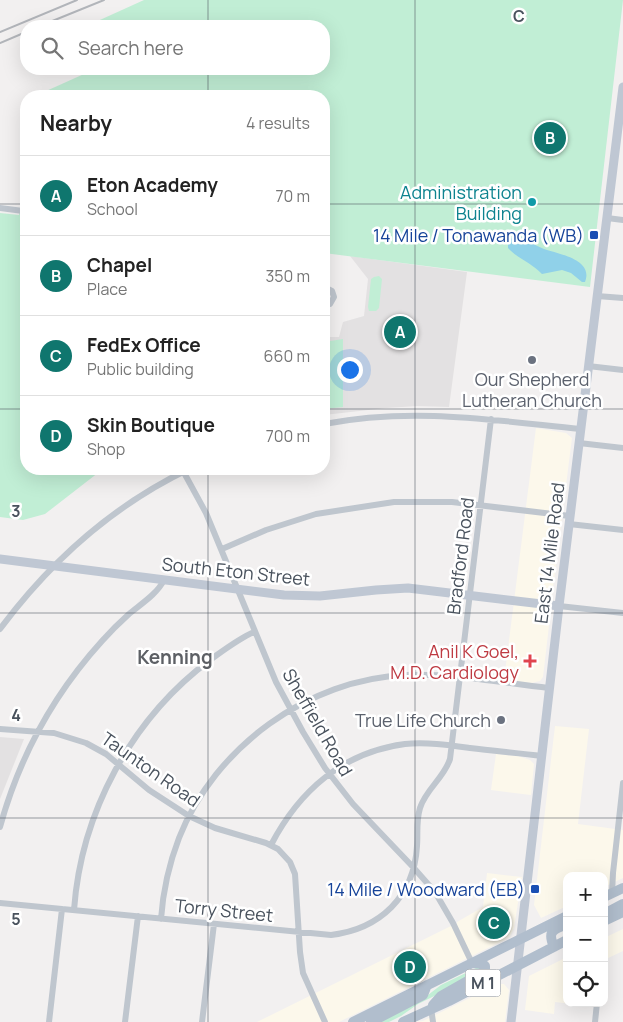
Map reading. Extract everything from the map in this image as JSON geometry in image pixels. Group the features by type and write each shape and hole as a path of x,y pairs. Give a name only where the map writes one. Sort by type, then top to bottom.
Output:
{"main road":[{"name":"East 14 Mile Road","path":"511,1022 578,443 620,130 623,87"},
{"name":"South Eton Street","path":"0,559 307,596 408,588 559,606"},
{"path":"608,895 623,888"},
{"path":"606,917 608,912 623,904"},
{"path":"608,918 623,912"},
{"name":"M 1","path":"353,1022 565,917"},
{"path":"554,947 550,939 551,934 553,930 563,926"},
{"name":"M 1","path":"403,1022 449,1001 563,942"},
{"path":"431,1008 442,996 485,971 483,964 472,963"},
{"path":"370,1022 423,995 426,986"}],"street":[{"path":"0,208 20,211"},
{"path":"607,218 623,220"},
{"path":"330,290 334,297 330,304"},
{"path":"597,296 623,298"},
{"path":"588,366 623,370"},
{"path":"330,423 413,414 491,419 580,429"},
{"name":"Bradford Road","path":"414,867 417,848 417,821 421,805 429,790 446,769 452,746 491,419"},
{"path":"578,443 623,448"},
{"path":"0,629 27,595 83,538 118,511 177,475"},
{"name":"Sheffield Road","path":"187,475 222,549 254,632 290,710 329,774 366,819 414,867 446,908 472,963"},
{"path":"222,549 291,521 340,509 404,501 481,505 623,530"},
{"path":"0,827 17,775 37,732 67,684 89,656 126,616 157,590 164,580"},
{"path":"559,606 623,613"},
{"path":"74,910 81,865 91,826 104,793 119,764 147,722 177,688 215,656 254,632"},
{"path":"161,919 168,871 180,837 204,792 230,758 257,734 290,710 335,690 366,681 405,675 460,678 549,688"},
{"name":"Taunton Road","path":"0,729 54,733 86,743 106,754 149,790 190,816 222,830 271,845 286,857 295,874 303,973 325,1022"},
{"path":"271,845 282,824 298,802 312,788 329,774 354,759 375,751 390,747 421,744 542,756"},
{"path":"608,895 623,783"},
{"name":"Torry Street","path":"0,903 331,935 352,931 369,924 386,912 402,895 414,867"},
{"path":"48,1022 62,909"},
{"path":"126,1022 138,916"},
{"path":"202,1022 214,924"},
{"path":"595,1022 597,1007"},
{"path":"431,1008 433,1022"}],"shaded area":[{"path":"350,256 467,272 449,407 417,406 330,414 330,337 339,337 343,322 364,316 368,279"},
{"path":"536,428 566,433 572,438 552,596 550,599 550,617 543,677 540,681 531,683 504,680"},
{"path":"555,726 589,729 578,824 623,830 623,878 608,885 608,872 563,872 563,908 541,918 534,905"},
{"path":"0,737 24,739 0,799"},
{"path":"496,754 518,756 530,760 534,764 531,795 491,790"},
{"path":"487,873 522,877 514,928 510,936 504,940 339,1022 257,1022 457,923 483,907"},
{"path":"623,929 623,951 608,958 608,936"},
{"path":"563,959 563,1003 555,1002 554,1014 525,1010 529,976"},
{"path":"498,984 504,984 509,990 505,1022 415,1022 423,1021"}],"green space":[{"path":"144,0 623,0 590,287 330,254 330,90 48,90 82,75 330,75 330,20 100,20"},
{"path":"20,207 20,475 95,475 45,514 23,520 0,517 0,213 19,215"},
{"path":"379,276 382,279 379,308 376,311 369,311 371,279"},
{"path":"343,339 343,407 330,408 330,341"},
{"path":"481,967 475,976 418,1004 401,1016 389,1022 374,1022 428,995 441,985"}],"water":[{"path":"516,235 544,249 580,263 586,274 585,282 582,282 571,273 562,270 542,274 508,248 508,241"}],"railway":[{"path":"29,20 77,0"},
{"path":"55,20 104,0"},
{"path":"0,32 20,24"},
{"path":"0,43 20,35"}],"place":[{"name":"Chapel","path":"550,138"},
{"name":"Administration Building","path":"532,202"},
{"name":"14 Mile / Tonawanda (WB)","path":"594,235"},
{"name":"Eton Academy","path":"400,332"},
{"name":"Our Shepherd Lutheran Church","path":"532,360"},
{"name":"Anil K Goel, M.D. Cardiology","path":"530,661"},
{"name":"True Life Church","path":"501,720"},
{"name":"14 Mile / Woodward (EB)","path":"535,889"},
{"name":"FedEx Office","path":"494,923"},
{"name":"Skin Boutique","path":"410,967"}],"district":[{"name":"Kenning","path":"175,657"}]}
